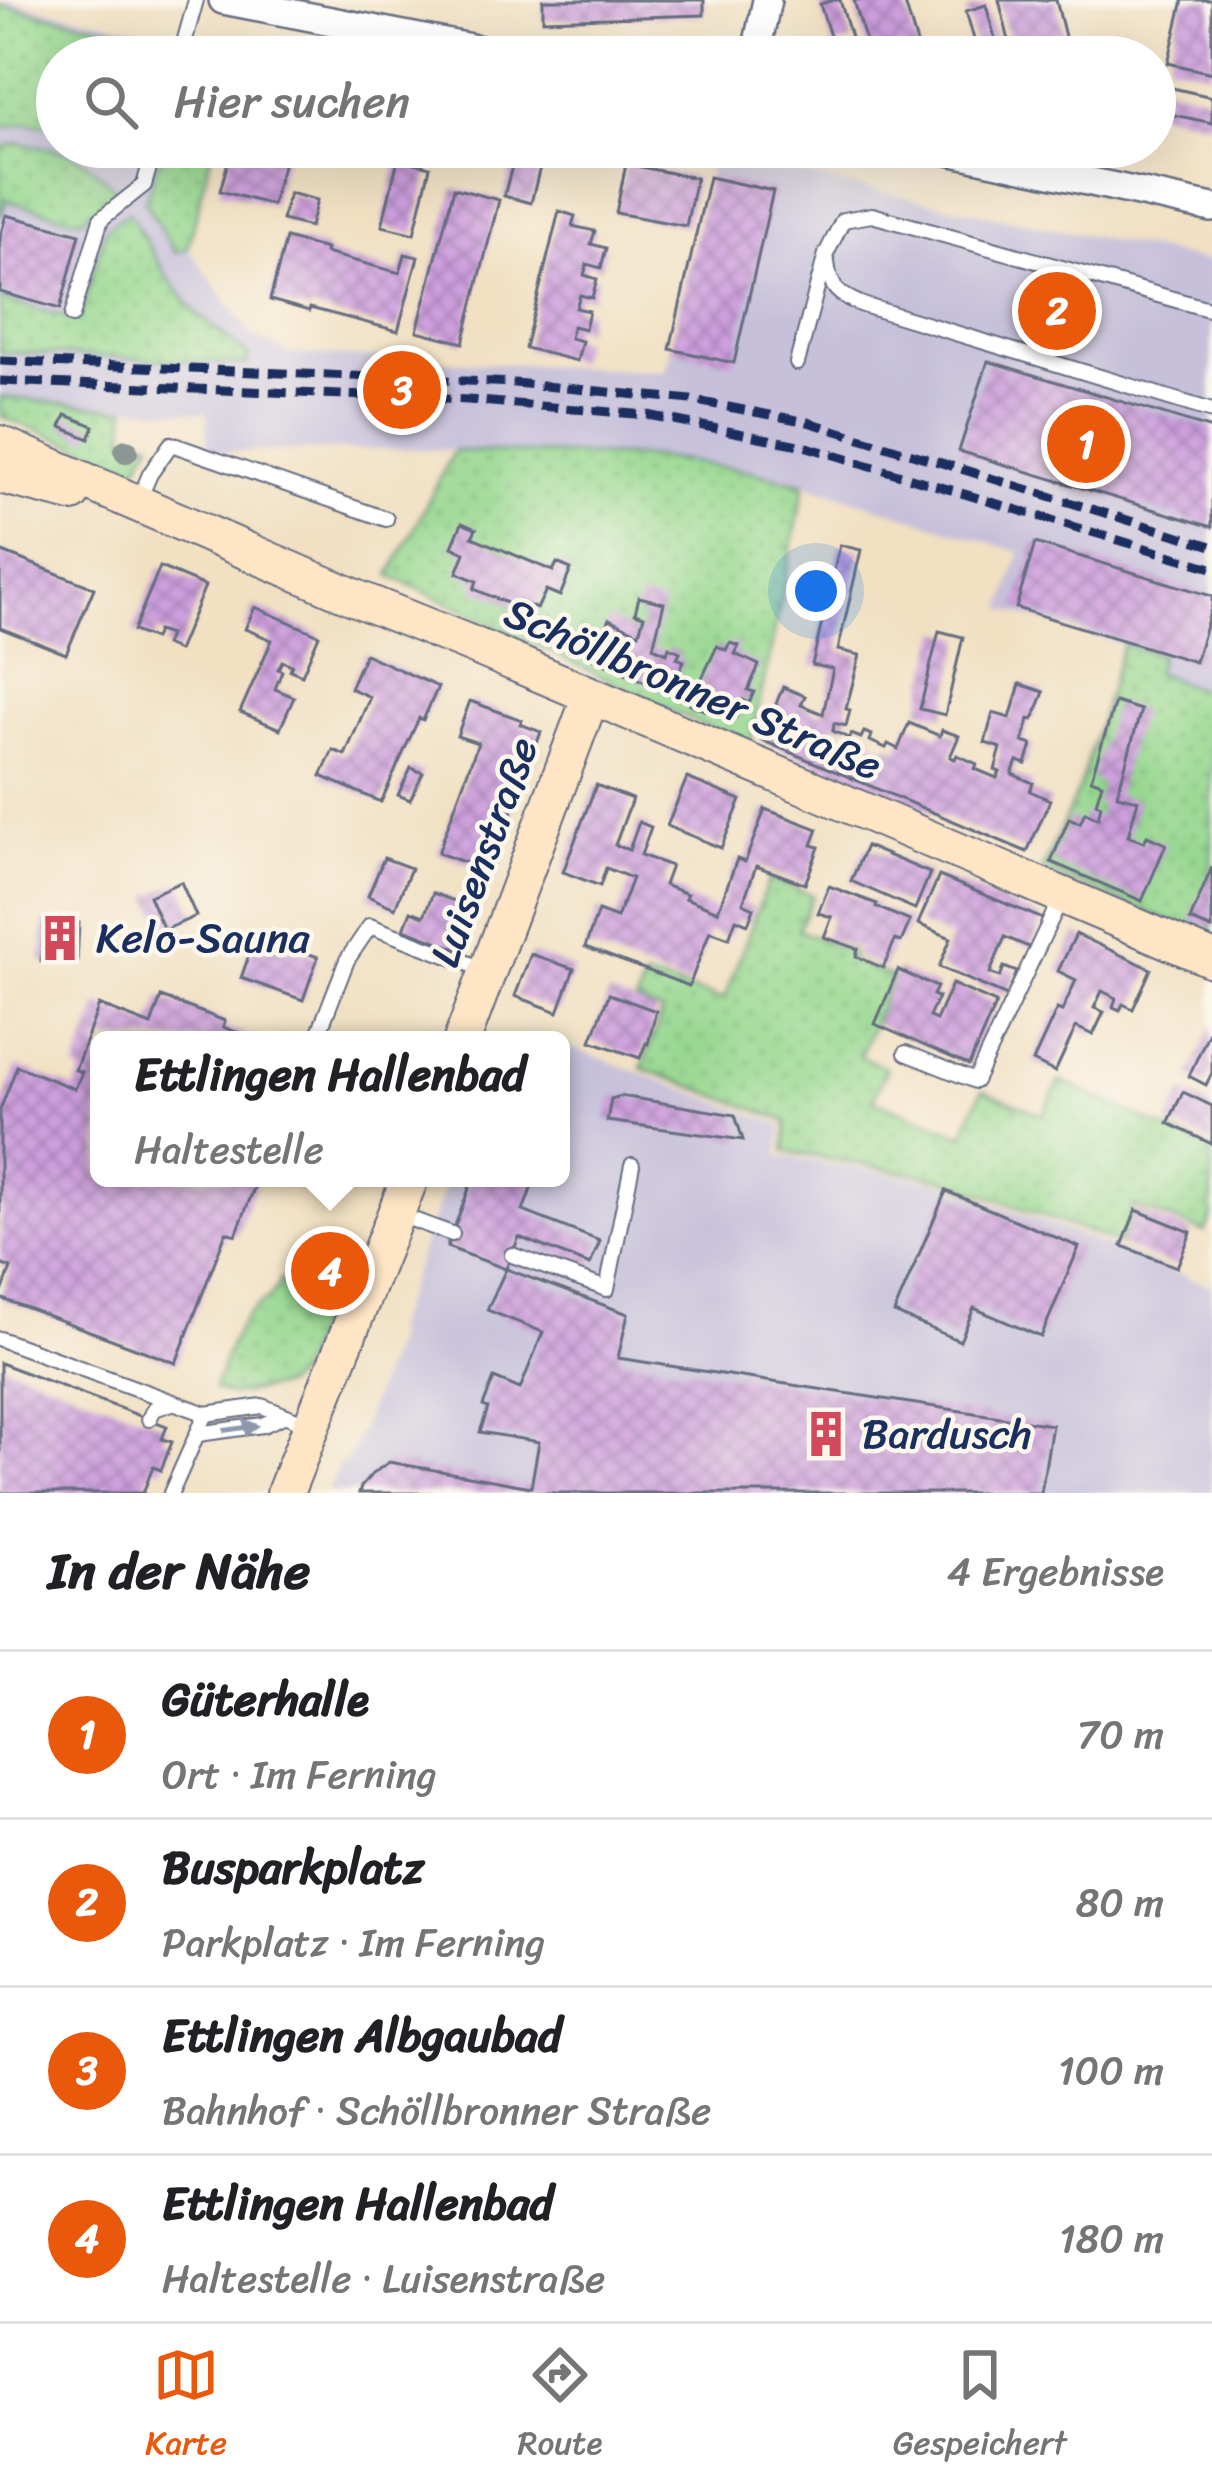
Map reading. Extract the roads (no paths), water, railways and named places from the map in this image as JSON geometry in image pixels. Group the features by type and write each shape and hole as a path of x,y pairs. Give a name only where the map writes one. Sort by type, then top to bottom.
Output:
{"main road":[{"name":"Schöllbronner Straße","path":"0,443 1212,959"},
{"name":"Schöllbronner Straße","path":"0,476 137,504"},
{"name":"Luisenstraße","path":"465,1031 590,696"},
{"path":"285,1493 297,1421 407,1187"}],"street":[{"path":"223,0 409,36"},
{"path":"759,36 767,0"},
{"path":"1027,168 1212,208"}],"lane":[{"path":"186,36 196,0"},
{"path":"71,316 101,219 144,185 148,168"},
{"path":"797,363 826,254 843,220 872,215 1212,310"},
{"path":"826,254 828,277 840,296 1212,411"},
{"path":"137,504 171,444 386,519"},
{"path":"906,1053 975,1081 1062,896"},
{"path":"319,1031 347,960 370,926 488,971"},
{"path":"512,1255 608,1289 632,1166"},
{"path":"397,1214 452,1234"},
{"path":"0,1339 206,1414 262,1406 297,1421"},
{"path":"149,1419 154,1408 172,1403"},
{"path":"171,1493 206,1414"},
{"path":"198,1434 297,1421"}],"railway":[{"path":"0,361 514,383 691,400 808,422 1212,546"},
{"path":"0,381 468,400 648,415 804,446 1212,568"}],"place":[{"name":"Busparkplatz","path":"1057,311"},
{"name":"Ettlingen Albgaubad","path":"402,390"},
{"name":"Güterhalle","path":"1086,444"},
{"name":"Kelo-Sauna","path":"60,938"},
{"name":"Ettlingen Hallenbad","path":"330,1271"},
{"name":"Bardusch","path":"826,1434"}]}
